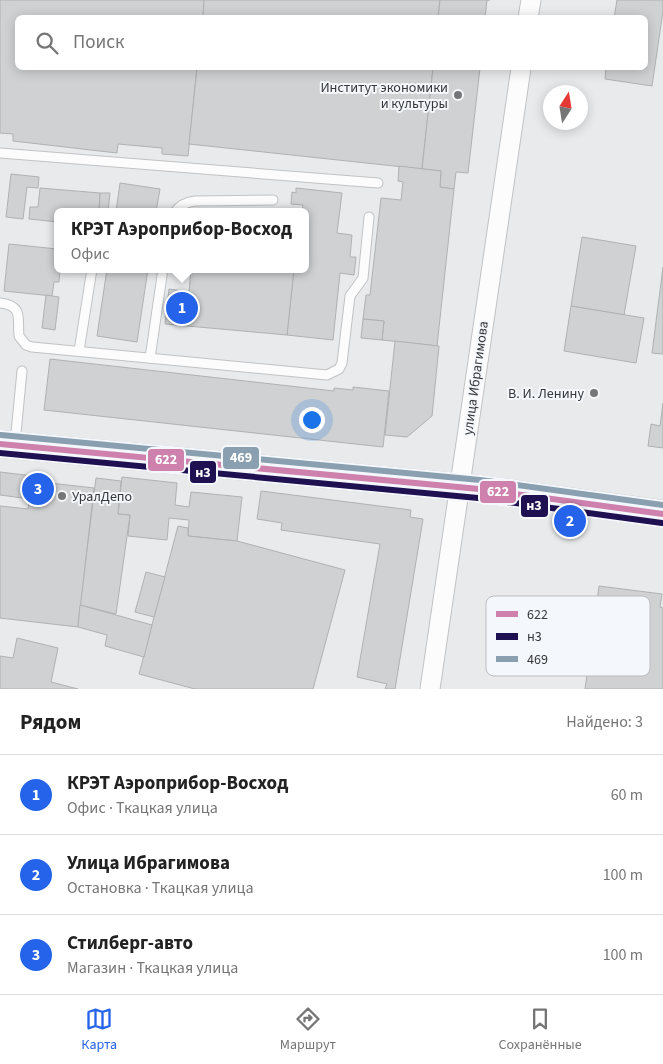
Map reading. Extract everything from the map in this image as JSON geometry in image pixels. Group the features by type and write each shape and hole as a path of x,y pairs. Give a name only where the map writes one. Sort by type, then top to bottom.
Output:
{"street":[{"path":"528,15 531,0"},
{"name":"улица Ибрагимова","path":"430,689 521,70"},
{"path":"8,445 459,488 663,514"}],"lane":[{"path":"0,154 378,183"},
{"path":"179,208 186,202 195,200 273,200"},
{"path":"0,303 16,309 19,320 19,336 26,345 320,376 333,373 342,363 344,356 350,296 363,278 370,217"},
{"path":"80,351 91,273"},
{"path":"150,358 162,273"},
{"path":"8,445 22,371"}],"building":[{"path":"0,0 204,0 203,15 15,15 15,70 197,70 188,156 162,154 162,148 118,144 117,153 13,141 13,134 0,133"},
{"path":"204,0 440,0 438,15 203,15"},
{"path":"440,0 487,0 485,15 438,15"},
{"path":"617,0 663,0 652,86 605,79 606,70 648,70 648,15 614,15"},
{"path":"197,70 433,70 422,169 189,144"},
{"path":"433,70 480,70 468,173 456,172 454,189 440,187 441,171 422,169"},
{"path":"399,166 441,171 440,187 454,189 437,346 382,340 384,321 363,319 366,295 370,295 381,198 401,200 403,182 398,181"},
{"path":"11,174 39,177 38,188 27,187 23,219 6,217"},
{"path":"120,183 160,189 157,208 117,208"},
{"path":"40,188 100,193 99,208 54,208 54,222 29,219 30,207 38,207"},
{"path":"296,188 342,193 337,233 352,235 350,257 356,257 354,275 340,273 333,340 287,335 294,273 309,273 309,208 303,208 303,205 291,204 292,192 296,193"},
{"path":"100,193 110,193 108,208 99,208"},
{"path":"582,237 636,246 624,315 571,306"},
{"path":"9,244 54,249 54,273 60,273 59,282 54,282 52,296 4,291"},
{"path":"663,267 663,354 652,353"},
{"path":"106,273 147,273 137,342 97,336"},
{"path":"191,273 294,273 287,335 165,324 169,289 189,292"},
{"path":"46,295 59,297 55,330 42,328"},
{"path":"571,306 644,318 636,363 564,351"},
{"path":"363,319 384,321 382,340 361,338"},
{"path":"395,341 439,346 432,416 407,437 385,435"},
{"path":"50,359 334,391 334,388 353,390 353,387 389,391 383,447 44,410"},
{"path":"663,403 663,448 648,446 651,424 660,426"},
{"path":"0,472 33,476 30,499 0,495"},
{"path":"122,477 177,483 175,505 189,507 191,492 242,497 237,541 188,536 189,520 169,518 167,540 128,536 130,515 118,514"},
{"path":"96,478 121,481 118,514 130,515 116,614 80,605"},
{"path":"32,481 94,488 78,627 0,618 0,506 28,509"},
{"path":"261,491 411,510 410,517 423,519 395,689 385,689 387,684 357,677 380,544 281,530 282,523 257,519"},
{"path":"178,526 188,528 188,536 237,541 345,570 313,689 195,689 139,674"},
{"path":"146,572 165,577 154,617 135,612"},
{"path":"599,586 662,594 660,607 663,608 663,689 585,689 587,676 650,676 650,596 598,596"},
{"path":"80,605 152,625 144,657 105,646 107,635 78,627"},
{"path":"17,638 58,648 51,682 78,689 0,689 0,656 13,658"}],"transit line":[{"name":"469","path":"1,435 480,480 663,505"},
{"name":"622","path":"0,444 479,489 663,514"},
{"name":"н3","path":"0,453 478,498 662,523"}],"place":[{"name":"Институт экономики и культуры","path":"458,95"},
{"name":"КРЭТ Аэроприбор-Восход","path":"182,308"},
{"name":"В. И. Ленину","path":"594,393"},
{"name":"Стилберг-авто","path":"38,489"},
{"name":"УралДепо","path":"62,496"},
{"name":"Улица Ибрагимова","path":"570,521"}]}
